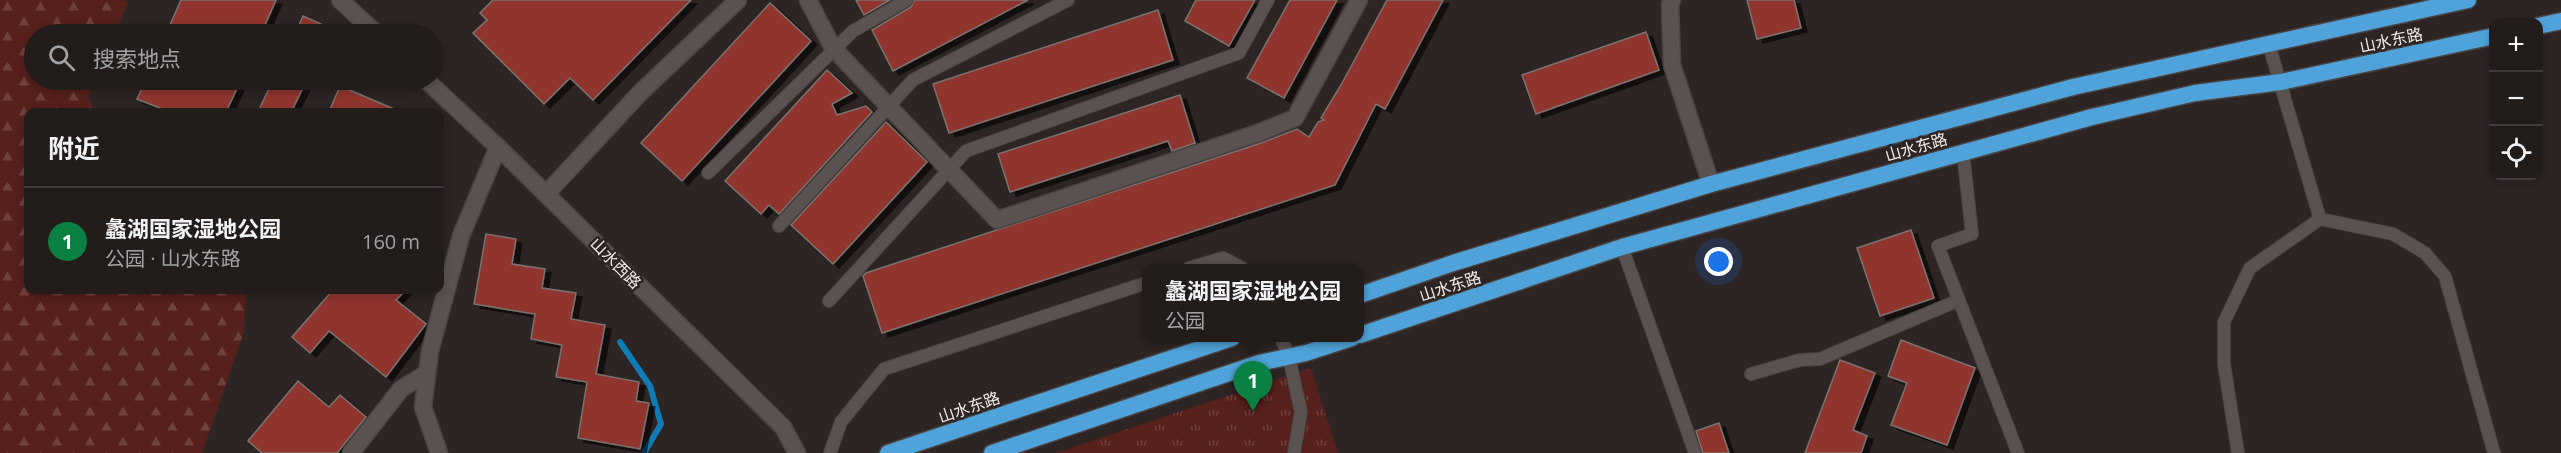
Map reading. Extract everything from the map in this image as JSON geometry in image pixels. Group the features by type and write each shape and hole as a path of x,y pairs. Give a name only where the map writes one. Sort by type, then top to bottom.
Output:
{"highway":[{"name":"山水东路","path":"1364,293 1453,262 1711,184 2073,87 2269,45 2427,4 2468,0"},
{"path":"2543,25 2561,21"},
{"name":"山水东路","path":"1364,333 1622,247 2092,117 2195,93 2281,82 2489,37"},
{"name":"山水东路","path":"888,453 1220,342"},
{"path":"992,453 1259,363 1289,357 1339,342"}],"street":[{"path":"340,0 366,24"},
{"path":"546,194 640,93 738,0"},
{"path":"808,0 833,48 997,220 1258,133 1295,118 1359,0"},
{"path":"1672,0 1670,4 1672,65 1711,184"},
{"name":"山水西路","path":"437,90 498,147 783,427 797,453"},
{"path":"439,453 423,407 430,351 460,236 498,147"},
{"path":"351,453 401,389 427,373"}],"lane":[{"path":"708,173 853,30 907,0"},
{"path":"779,226 913,80 1068,0"},
{"path":"829,301 966,151 1239,53 1268,0"},
{"path":"2269,45 2320,219"},
{"path":"1963,153 1972,234 1938,246 2018,453"},
{"path":"2238,453 2224,364 2224,322 2250,268 2320,219 2393,234 2425,253 2445,276 2494,453"},
{"path":"1622,247 1695,453"},
{"path":"1203,264 1223,258 1234,264"},
{"path":"830,453 841,422 884,369 1142,284"},
{"path":"1751,374 1800,360 1820,359 1959,300"},
{"path":"1283,342 1289,357 1301,412 1294,453"}],"green space":[{"path":"0,0 125,0 128,3 119,24 24,24 24,90 91,90 88,97 94,108 24,108 24,294 246,294 244,332 202,453 0,453"},
{"path":"1311,368 1338,453 1055,453"}],"building":[{"path":"181,0 276,0 265,24 170,24"},
{"path":"493,0 691,0 593,100 570,78 544,104 473,33 487,20 480,13"},
{"path":"856,0 890,0 864,15"},
{"path":"915,0 1028,0 893,71 872,30 911,7"},
{"path":"1196,0 1255,0 1229,46 1185,21"},
{"path":"1290,0 1337,0 1284,98 1247,78"},
{"path":"1387,0 1443,0 1385,109 1376,104 1335,185 882,333 863,276 866,273 1261,143 1297,129 1309,137 1318,122 1324,120 1321,118"},
{"path":"1747,0 1794,0 1801,28 1757,39"},
{"path":"770,3 811,41 682,181 641,143"},
{"path":"1158,10 1173,60 949,133 933,84"},
{"path":"303,16 321,24 299,24"},
{"path":"1646,32 1659,70 1536,114 1522,75"},
{"path":"827,70 852,93 832,104 837,115 866,106 872,112 779,214 769,205 761,214 725,181"},
{"path":"141,90 236,90 228,108 160,108 137,99"},
{"path":"268,90 302,90 293,108 260,108"},
{"path":"338,90 349,90 392,108 331,108"},
{"path":"1180,95 1195,143 1172,151 1168,141 1010,192 998,154"},
{"path":"886,122 927,162 833,264 791,225"},
{"path":"1911,230 1934,298 1880,316 1857,248"},
{"path":"486,234 516,239 512,264 545,269 542,288 576,293 571,319 605,325 596,374 639,382 636,401 649,403 640,449 578,438 587,382 556,377 562,345 531,339 535,314 474,304"},
{"path":"330,294 402,294 396,300 426,324 386,377 329,331 310,353 292,337"},
{"path":"1901,340 1975,368 1947,445 1891,425 1907,383 1888,376"},
{"path":"1840,360 1875,373 1853,430 1867,436 1861,453 1805,453"},
{"path":"298,381 329,407 340,395 366,417 337,453 262,453 248,441"},
{"path":"1719,423 1729,453 1703,453 1696,431"}],"waterway":[{"path":"620,342 650,386 661,424 644,453"}],"place":[{"name":"蠡湖国家湿地公园","path":"1253,411"}]}
